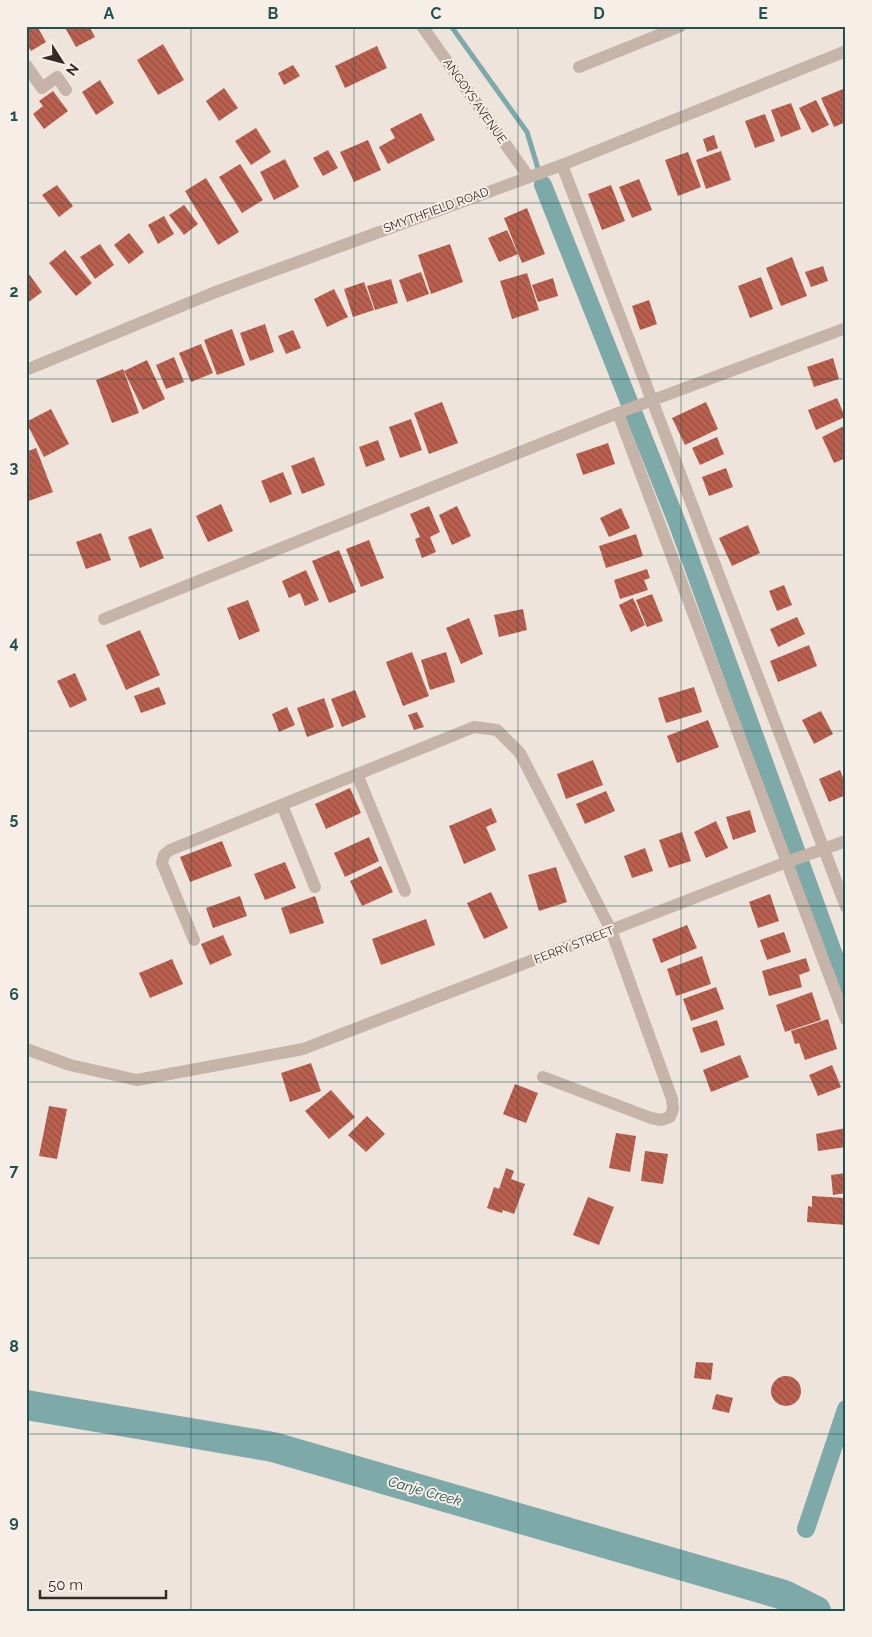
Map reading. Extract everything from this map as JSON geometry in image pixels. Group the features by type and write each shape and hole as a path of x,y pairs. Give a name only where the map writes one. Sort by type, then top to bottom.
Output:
{"street":[{"name":"ANGOYS AVENUE","path":"422,26 528,176"},
{"path":"579,67 681,26"},
{"name":"SMYTHFIELD ROAD","path":"26,370 213,294 562,165 846,51"},
{"path":"26,65 42,88 57,77 66,90"},
{"path":"562,165 846,907"},
{"path":"104,620 618,413 846,328"},
{"path":"618,413 846,1020"},
{"path":"194,940 162,863 164,855 170,850 474,727 497,730 520,753 612,930 672,1099 673,1109 670,1118 661,1120 650,1118 543,1077"},
{"path":"357,774 405,891"},
{"path":"282,805 315,887"},
{"name":"FERRY STREET","path":"26,1049 70,1066 137,1080 302,1049 787,862 846,842"}],"building":[{"path":"26,26 37,26 46,42 31,51 26,44"},
{"path":"64,26 89,26 95,37 76,47"},
{"path":"163,44 184,80 158,95 137,60"},
{"path":"377,46 387,68 345,88 335,66"},
{"path":"293,65 300,76 284,85 278,73"},
{"path":"100,80 114,103 96,115 82,92"},
{"path":"224,88 238,108 219,121 206,101"},
{"path":"843,89 846,95 846,122 834,127 821,98"},
{"path":"53,91 68,111 44,129 33,114 43,106 39,101"},
{"path":"816,100 829,125 812,133 799,108"},
{"path":"791,103 801,129 781,137 771,110"},
{"path":"421,113 435,140 388,164 379,147 395,138 390,129"},
{"path":"765,114 775,141 755,148 745,121"},
{"path":"256,128 271,152 251,165 235,141"},
{"path":"714,135 718,148 707,152 703,139"},
{"path":"368,140 381,170 354,182 340,152"},
{"path":"328,150 338,168 323,176 313,158"},
{"path":"721,151 731,180 706,189 696,160"},
{"path":"688,152 701,187 678,196 665,160"},
{"path":"285,159 299,187 274,200 260,172"},
{"path":"240,164 263,200 242,213 219,177"},
{"path":"206,178 239,232 218,245 185,191"},
{"path":"639,179 652,210 632,218 619,187"},
{"path":"57,185 73,206 59,217 42,195"},
{"path":"611,185 625,221 602,230 588,194"},
{"path":"184,205 198,224 184,235 169,215"},
{"path":"527,208 545,254 522,263 504,218"},
{"path":"164,216 174,234 158,244 148,225"},
{"path":"507,230 518,254 499,262 488,238"},
{"path":"129,233 144,252 129,264 114,245"},
{"path":"100,244 114,265 95,279 80,257"},
{"path":"450,244 463,282 431,294 418,255"},
{"path":"65,250 92,283 76,296 49,263"},
{"path":"792,257 807,296 781,306 766,268"},
{"path":"823,266 828,281 811,287 805,272"},
{"path":"26,270 42,292 26,304"},
{"path":"421,272 429,294 407,302 399,280"},
{"path":"527,273 539,310 512,319 500,281"},
{"path":"761,277 773,309 750,318 738,286"},
{"path":"553,278 558,296 538,302 532,285"},
{"path":"391,279 398,303 375,310 367,286"},
{"path":"364,282 374,310 353,317 344,289"},
{"path":"334,289 348,317 327,327 314,299"},
{"path":"649,300 657,324 640,330 632,306"},
{"path":"265,324 274,352 250,361 240,333"},
{"path":"232,329 245,365 217,375 204,340"},
{"path":"293,330 301,348 286,354 278,336"},
{"path":"201,344 213,373 191,382 179,353"},
{"path":"174,357 184,382 166,389 156,365"},
{"path":"833,358 839,379 814,387 807,367"},
{"path":"147,360 165,399 143,410 124,371"},
{"path":"123,369 139,413 112,423 96,380"},
{"path":"837,398 845,417 816,430 808,410"},
{"path":"442,402 458,443 429,454 414,413"},
{"path":"706,402 718,429 685,445 672,418"},
{"path":"51,409 69,444 44,457 26,422"},
{"path":"411,419 422,450 400,458 389,427"},
{"path":"846,425 846,458 834,463 822,437"},
{"path":"717,437 724,454 700,465 692,448"},
{"path":"378,440 385,460 366,467 359,447"},
{"path":"608,443 615,464 583,475 576,454"},
{"path":"36,448 53,492 26,502 26,452"},
{"path":"314,457 325,485 302,494 291,466"},
{"path":"726,468 733,487 709,496 702,477"},
{"path":"283,472 292,494 270,503 261,481"},
{"path":"221,504 233,531 208,542 196,516"},
{"path":"429,506 440,532 430,537 436,552 422,558 415,539 420,537 410,514"},
{"path":"457,506 471,536 452,545 439,515"},
{"path":"621,508 630,528 609,537 600,518"},
{"path":"748,525 760,553 732,566 719,538"},
{"path":"151,528 164,558 140,568 128,537"},
{"path":"101,533 111,560 86,569 76,542"},
{"path":"636,534 643,556 606,568 599,546"},
{"path":"369,540 384,578 361,587 346,549"},
{"path":"339,550 356,592 329,603 312,561"},
{"path":"647,569 650,578 644,580 648,590 620,599 614,580"},
{"path":"306,570 319,600 305,606 300,593 289,598 282,581"},
{"path":"784,585 792,605 777,611 769,591"},
{"path":"652,594 663,621 647,627 636,600"},
{"path":"633,598 645,625 631,632 619,605"},
{"path":"248,600 260,631 239,640 227,608"},
{"path":"523,609 527,630 499,637 494,615"},
{"path":"797,617 805,634 778,647 770,629"},
{"path":"469,618 483,654 461,664 446,628"},
{"path":"140,630 160,675 126,690 106,645"},
{"path":"809,645 817,666 778,682 770,661"},
{"path":"412,652 429,696 403,706 386,662"},
{"path":"446,652 455,682 430,690 421,660"},
{"path":"75,673 87,700 70,708 57,681"},
{"path":"159,687 166,704 141,713 134,696"},
{"path":"694,687 702,712 666,723 658,698"},
{"path":"355,690 366,717 342,727 331,699"},
{"path":"324,698 334,727 307,737 297,708"},
{"path":"287,707 295,725 279,732 272,714"},
{"path":"821,711 833,734 814,744 802,720"},
{"path":"417,712 424,727 414,730 408,715"},
{"path":"708,720 719,747 677,763 667,736"},
{"path":"593,760 603,785 566,799 557,774"},
{"path":"840,770 846,785 846,795 829,802 819,779"},
{"path":"350,788 361,813 326,829 315,804"},
{"path":"606,791 615,811 585,824 576,804"},
{"path":"491,808 497,822 486,827 496,850 464,864 449,826"},
{"path":"750,810 756,832 733,840 726,817"},
{"path":"716,821 728,848 706,858 694,832"},
{"path":"682,832 691,861 669,868 659,840"},
{"path":"369,837 379,861 345,877 334,853"},
{"path":"222,841 232,866 190,882 180,857"},
{"path":"645,848 653,871 632,878 624,856"},
{"path":"285,862 296,888 265,900 254,874"},
{"path":"381,866 393,892 362,906 350,881"},
{"path":"556,867 567,902 539,911 528,875"},
{"path":"491,892 508,928 484,939 467,903"},
{"path":"770,894 779,921 758,928 749,902"},
{"path":"240,896 247,916 213,928 206,908"},
{"path":"315,896 324,923 290,934 281,908"},
{"path":"426,919 435,945 381,965 372,939"},
{"path":"687,925 697,948 661,963 652,939"},
{"path":"784,932 791,952 767,960 760,940"},
{"path":"223,935 232,955 210,965 201,944"},
{"path":"702,956 711,984 676,996 667,969"},
{"path":"806,958 810,971 799,975 802,987 769,996 762,971"},
{"path":"172,959 183,984 150,998 139,973"},
{"path":"716,987 724,1009 691,1021 683,999"},
{"path":"812,992 821,1020 785,1032 776,1005"},
{"path":"828,1019 837,1049 805,1060 799,1043 795,1044 791,1031"},
{"path":"717,1020 725,1045 701,1053 692,1028"},
{"path":"740,1055 749,1077 711,1092 703,1070"},
{"path":"311,1063 321,1091 290,1102 281,1073"},
{"path":"832,1065 841,1087 818,1096 809,1075"},
{"path":"515,1084 538,1093 526,1123 503,1114"},
{"path":"331,1090 355,1117 329,1139 305,1111"},
{"path":"49,1106 67,1109 57,1159 39,1156"},
{"path":"367,1116 385,1134 366,1152 348,1135"},
{"path":"846,1128 846,1147 818,1151 816,1134"},
{"path":"616,1133 636,1136 630,1172 609,1168"},
{"path":"645,1151 668,1154 663,1184 641,1181"},
{"path":"506,1168 514,1171 511,1179 525,1184 514,1214 503,1210 502,1213 487,1208 494,1187 499,1189"},
{"path":"846,1173 846,1193 833,1195 831,1175"},
{"path":"812,1196 846,1198 846,1225 807,1222 808,1206 812,1207"},
{"path":"588,1197 614,1207 599,1245 573,1235"},
{"path":"696,1362 713,1363 711,1380 694,1378"},
{"path":"786,1376 797,1380 801,1391 797,1402 786,1406 775,1402 771,1391 775,1380"},
{"path":"716,1394 733,1398 729,1413 712,1409"}],"waterway":[{"path":"451,26 527,132 543,185"},
{"path":"543,185 678,525 846,988"},
{"name":"Canje Creek","path":"26,1405 273,1447 784,1595 816,1611"},
{"path":"806,1529 846,1409"}]}
